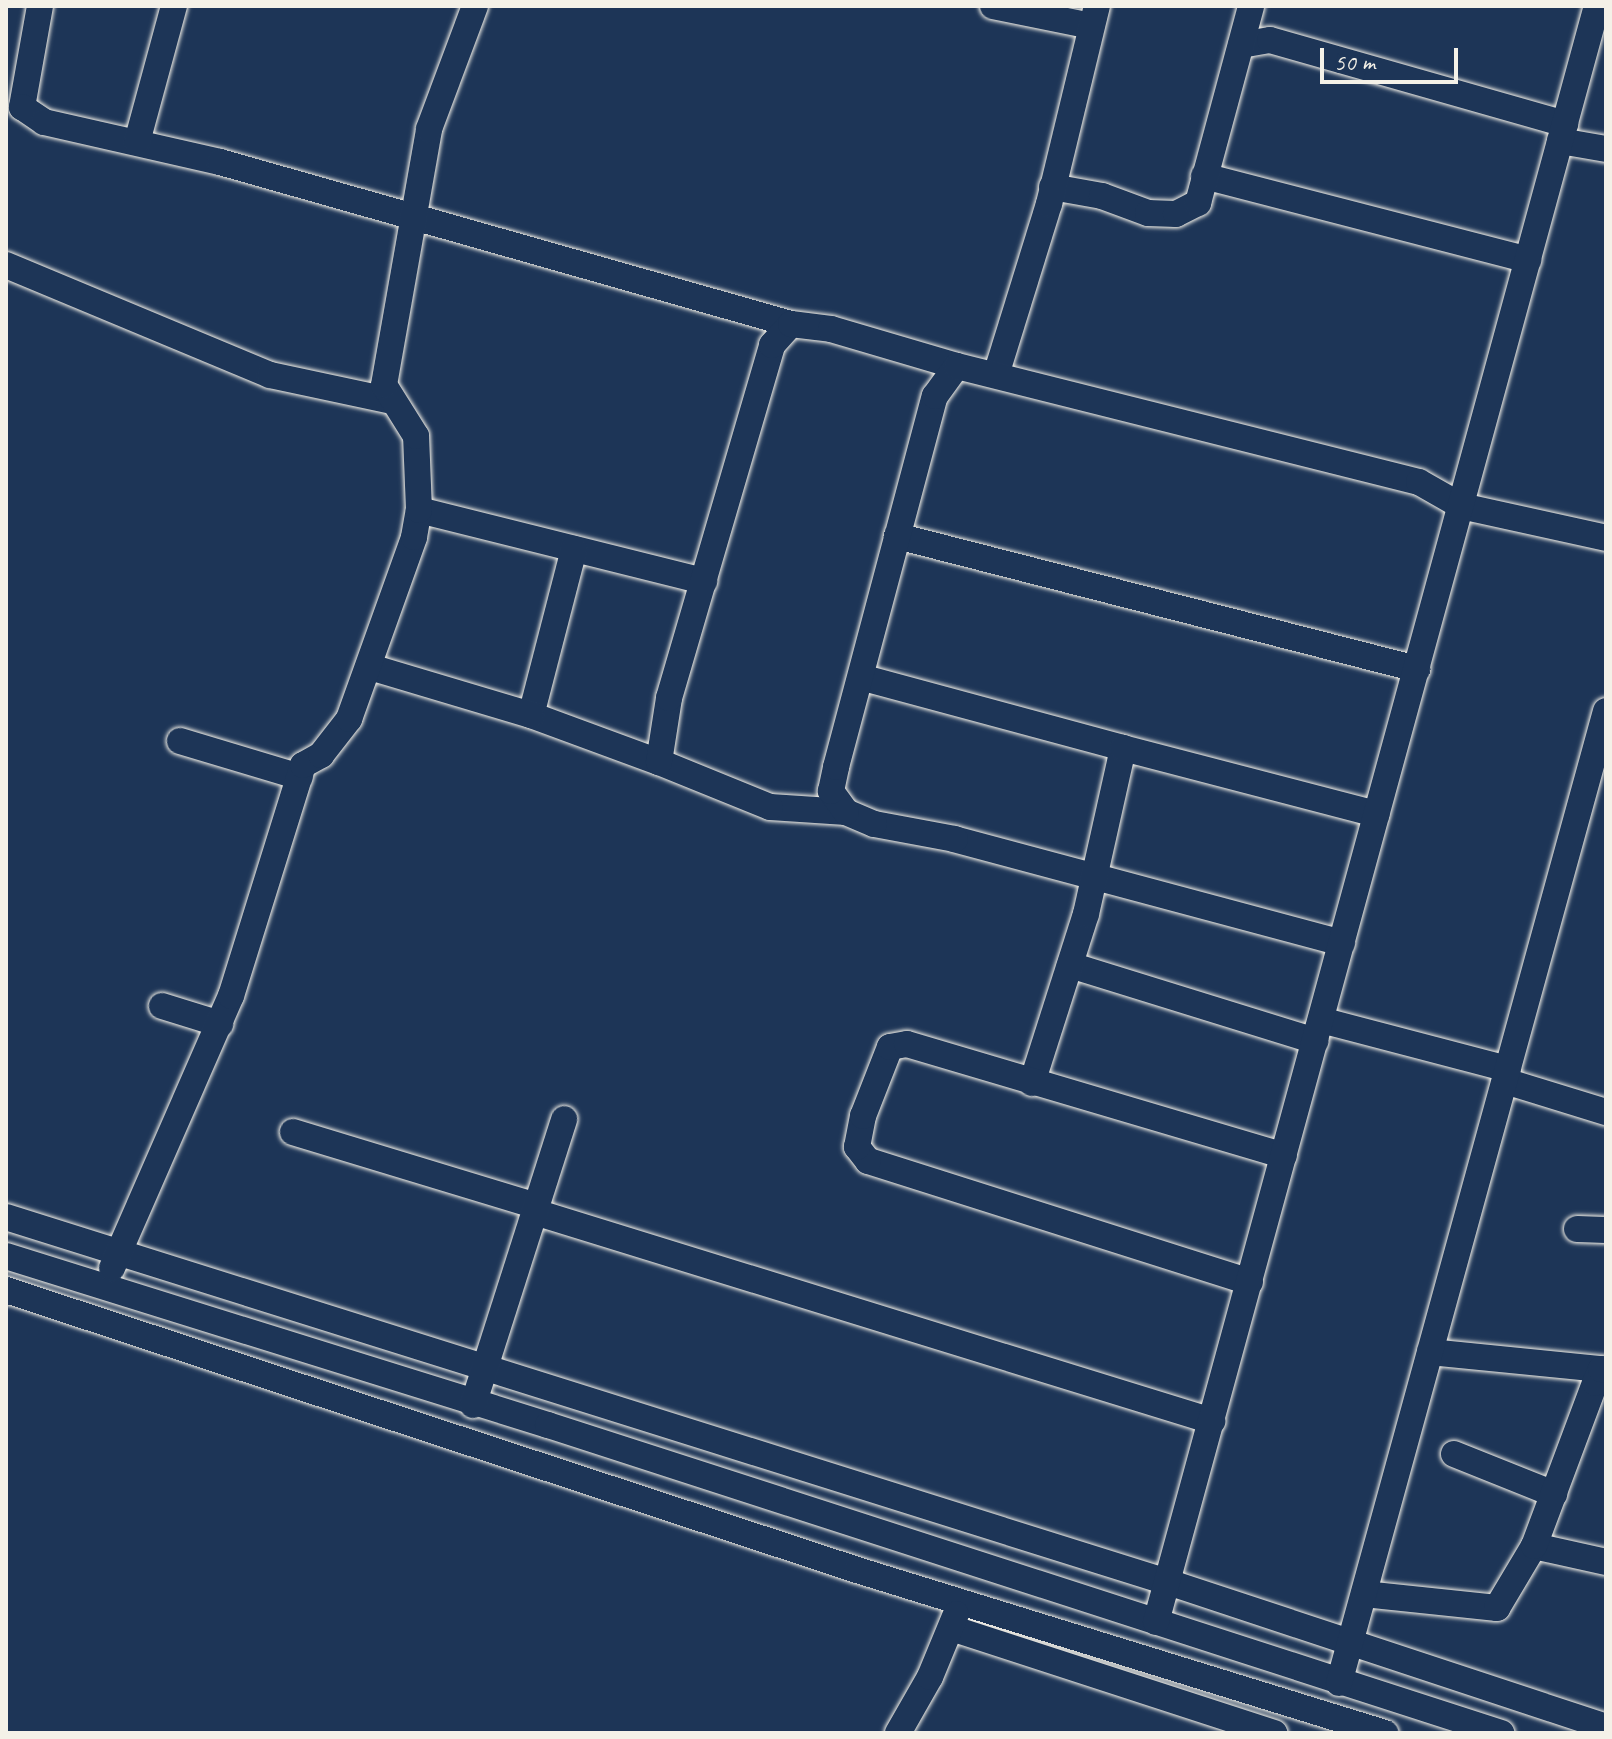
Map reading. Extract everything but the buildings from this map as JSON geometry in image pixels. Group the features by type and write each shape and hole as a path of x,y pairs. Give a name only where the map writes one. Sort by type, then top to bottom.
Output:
{"street":[{"path":"36,116 22,107 40,6"},
{"path":"137,142 174,6"},
{"path":"94,1318 117,1255 220,1024 303,765 321,755 349,719 370,667 419,510 416,436 384,385 429,129 475,6"},
{"path":"993,6 1094,16 1052,187 996,375"},
{"path":"1052,187 1102,196 1148,213 1176,214 1198,203 1251,6"},
{"path":"1156,1622 1597,6"},
{"path":"1241,45 1270,40 1562,132 1606,149"},
{"path":"6,110 415,215 791,324 831,329 957,366 1419,482 1461,506 1606,538"},
{"path":"1204,176 1528,260"},
{"path":"6,265 270,375 392,401"},
{"path":"659,762 662,728 759,376 772,345 791,324"},
{"path":"846,812 831,791 864,678 865,651 888,585 897,536 935,396 957,366"},
{"path":"419,510 704,581"},
{"path":"897,536 1417,669"},
{"path":"531,715 574,549"},
{"path":"370,667 531,715 770,807 846,812 874,824 955,839 1342,943"},
{"path":"864,678 1377,814"},
{"path":"1339,1683 1606,711"},
{"path":"180,741 300,777"},
{"path":"1032,1083 1070,965 1123,748"},
{"path":"1070,965 1318,1031 1506,1075 1606,1112"},
{"path":"162,1006 220,1024"},
{"path":"1250,1282 868,1161 857,1147 863,1116 890,1047 907,1044 1284,1156"},
{"path":"473,1405 482,1367 495,1347 564,1119"},
{"path":"293,1132 1212,1421"},
{"path":"6,1217 117,1255 1168,1583 1606,1727"},
{"path":"1577,1229 1606,1230"},
{"path":"6,1256 473,1405 548,1425 1501,1733"},
{"path":"6,1290 959,1602 1385,1733"},
{"path":"1364,1594 1497,1608 1534,1546 1603,1369 1430,1352"},
{"path":"1454,1454 1554,1494"},
{"path":"1534,1546 1606,1562"},
{"path":"898,1733 951,1628 959,1602"},
{"path":"951,1628 1274,1733"}]}
